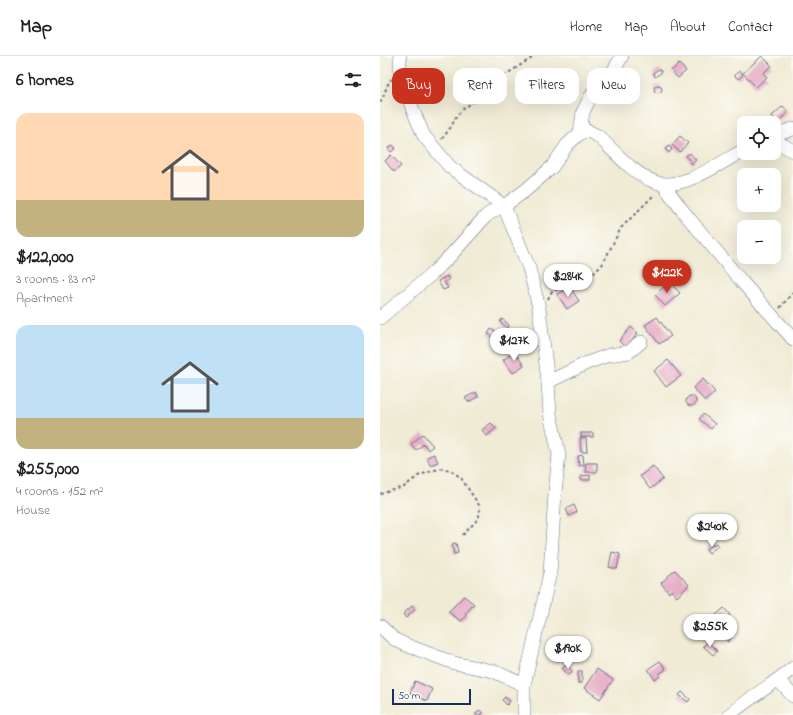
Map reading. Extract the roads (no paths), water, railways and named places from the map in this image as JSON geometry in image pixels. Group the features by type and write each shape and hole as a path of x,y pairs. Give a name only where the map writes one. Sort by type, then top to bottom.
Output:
{"street":[{"path":"400,56 400,69 412,108 424,136 450,167 504,206 529,268 539,308 548,382 550,414 559,454 550,573 524,685 524,715"},
{"path":"580,133 583,112 591,96 614,70 622,56"},
{"path":"781,133 793,129"},
{"path":"380,318 438,268 485,217 504,206 526,190 552,167 568,145 584,131 598,136 629,166 647,178 663,185 689,180 737,154"},
{"path":"781,144 793,151"},
{"path":"663,185 742,282 793,339"},
{"path":"548,382 587,363 609,355 629,352 641,342"},
{"path":"380,626 394,639 406,645 454,663 493,671 524,685"},
{"path":"729,715 747,700 778,680 793,668"},
{"path":"778,680 793,696"}]}
